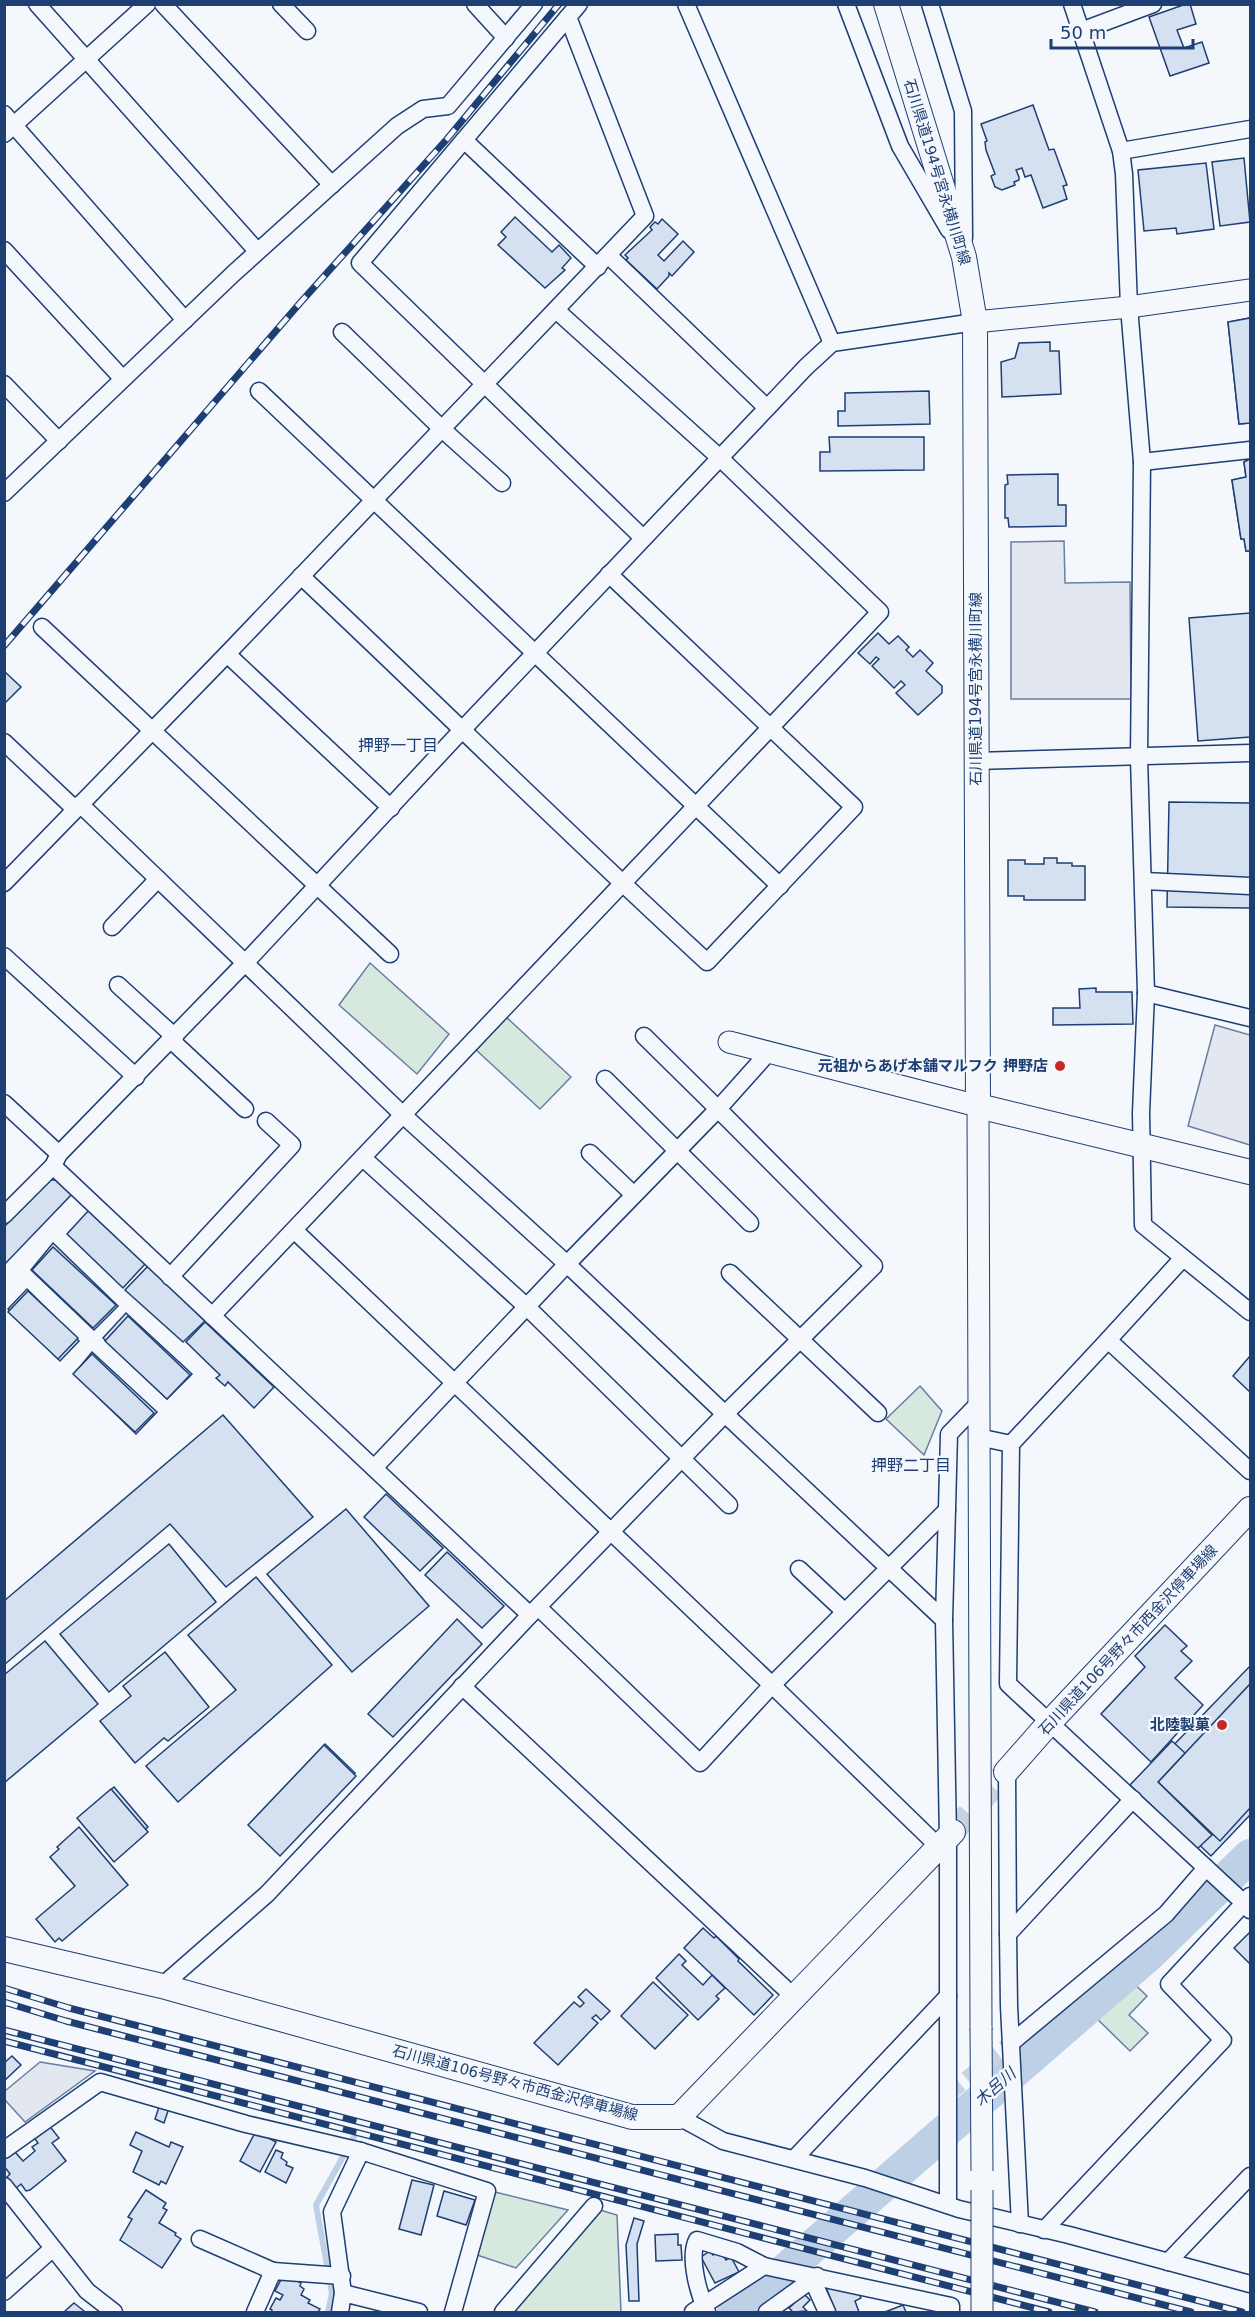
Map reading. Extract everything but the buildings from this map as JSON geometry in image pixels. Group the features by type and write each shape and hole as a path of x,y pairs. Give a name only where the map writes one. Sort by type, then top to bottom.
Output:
{"main road":[{"name":"石川県道194号宮永横川町線","path":"886,4 964,257 975,322 978,1106"},
{"path":"978,1106 1143,1144 1251,1172"},
{"name":"石川県道106号野々市西金沢停車場線","path":"1007,1771 1050,1722 1251,1509"},
{"path":"679,2117 793,1996 947,1839"},
{"name":"石川県道106号野々市西金沢停車場線","path":"4,1949 162,1986 632,2116 679,2117"}],"street":[{"path":"37,4 257,251"},
{"path":"147,4 88,60 8,124 185,320"},
{"path":"163,4 332,185"},
{"path":"281,4 307,31"},
{"path":"476,4 506,38"},
{"path":"4,493 257,251 397,126 423,109 448,106 534,4"},
{"path":"686,4 832,343"},
{"path":"846,4 900,146 964,257"},
{"path":"930,4 963,111 964,257"},
{"path":"1072,4 1121,151 1142,462 1139,758 1146,993 1141,1113 1143,1225 1251,1312"},
{"path":"1081,31 1153,4"},
{"path":"574,11 360,263 643,538"},
{"path":"4,883 227,654 645,216 574,11"},
{"path":"1121,151 1251,129"},
{"path":"464,140 604,261 767,408"},
{"path":"4,250 122,378"},
{"path":"4,1215 246,963 463,729 806,366 832,343 975,322 1130,307 1251,290"},
{"path":"212,1316 404,1115 621,882 880,612 720,458 556,310"},
{"path":"342,332 442,429 502,483"},
{"path":"4,384 59,441"},
{"path":"259,392 780,885"},
{"path":"1142,462 1251,450"},
{"path":"301,576 707,962 854,807 609,574"},
{"path":"42,627 390,954"},
{"path":"227,654 391,808"},
{"path":"4,742 158,879 404,1115 567,1264 944,1620"},
{"path":"976,761 1251,753"},
{"path":"112,927 158,879"},
{"path":"1144,881 1251,886"},
{"path":"4,956 136,1077"},
{"path":"118,985 245,1109"},
{"path":"1146,993 1251,1018"},
{"path":"162,1986 267,1894 462,1686 681,1458 874,1266 644,1036"},
{"path":"729,1042 978,1106 982,2313"},
{"path":"374,1468 768,1053"},
{"path":"605,1079 675,1152 750,1223"},
{"path":"4,1103 170,1277 374,1468 700,1763 772,1685 947,1510"},
{"path":"170,1277 292,1145 266,1121"},
{"path":"590,1153 634,1195"},
{"path":"363,1158 527,1307 729,1505"},
{"path":"294,1230 772,1685 947,1839"},
{"path":"1044,2230 1223,2040 1169,1984 1244,1900 1208,1870 1008,1684 1011,1444 1183,1258"},
{"path":"730,1273 878,1413"},
{"path":"1108,1340 1251,1471"},
{"path":"948,2205 944,1620 949,1434 979,1403"},
{"path":"978,1437 1011,1444"},
{"path":"800,1569 845,1612"},
{"path":"462,1686 793,1996"},
{"path":"1007,1771 1011,2047 1020,2224"},
{"path":"1008,1934 1133,1799"},
{"path":"1011,2047 1166,1914 1208,1870"},
{"path":"794,2159 948,1996"},
{"path":"4,2150 100,2082 246,2124 352,2149 487,2191 453,2313"},
{"path":"679,2117 723,2141 865,2178 948,2205 1251,2284"},
{"path":"340,2313 332,2212 352,2149"},
{"path":"1168,2262 1251,2176"},
{"path":"4,2186 87,2291 114,2313"},
{"path":"503,2313 594,2206"},
{"path":"200,2239 273,2271 336,2280 419,2313"},
{"path":"767,2266 703,2310 693,2259 694,2247 698,2240 737,2252 767,2266 951,2306 951,2313"},
{"path":"4,2292 52,2249"},
{"path":"255,2313 273,2271"},
{"path":"767,2313 812,2277"},
{"path":"812,2277 827,2313"}],"shaded area":[{"path":"1064,541 1065,583 1130,582 1131,699 1011,699 1011,542"},
{"path":"370,963 449,1034 417,1074 339,1005"},
{"path":"505,1016 571,1077 540,1109 474,1048"},
{"path":"1215,1025 1250,1035 1250,1145 1188,1126"},
{"path":"920,1386 942,1411 924,1455 886,1419"},
{"path":"1124,1974 1147,1996 1129,2015 1148,2033 1130,2051 1089,2011"},
{"path":"40,2062 95,2071 25,2122 5,2100 5,2091"},
{"path":"495,2192 568,2210 516,2268 477,2255"},
{"path":"600,2210 617,2215 621,2312 510,2312"}],"waterway":[{"name":"木呂川","path":"734,2312 759,2293 1147,1956 1250,1856"},
{"path":"328,2312 332,2293 316,2205 354,2137"}],"tunnel":[{"path":"953,1832 1006,1772"},
{"path":"948,2094 1011,2043"}],"railway":[{"path":"4,646 300,303 447,139 559,4"},
{"path":"4,1988 69,2008 1242,2312"},
{"path":"4,2002 66,2021 1191,2312"},
{"path":"4,2030 1095,2312"},
{"path":"4,2041 1049,2312"}],"place":[{"name":"元祖からあげ本舗マルフク 押野店","path":"1060,1066"},
{"name":"北陸製菓","path":"1222,1725"}],"district":[{"name":"押野一丁目","path":"398,745"},
{"name":"押野二丁目","path":"911,1465"}]}
